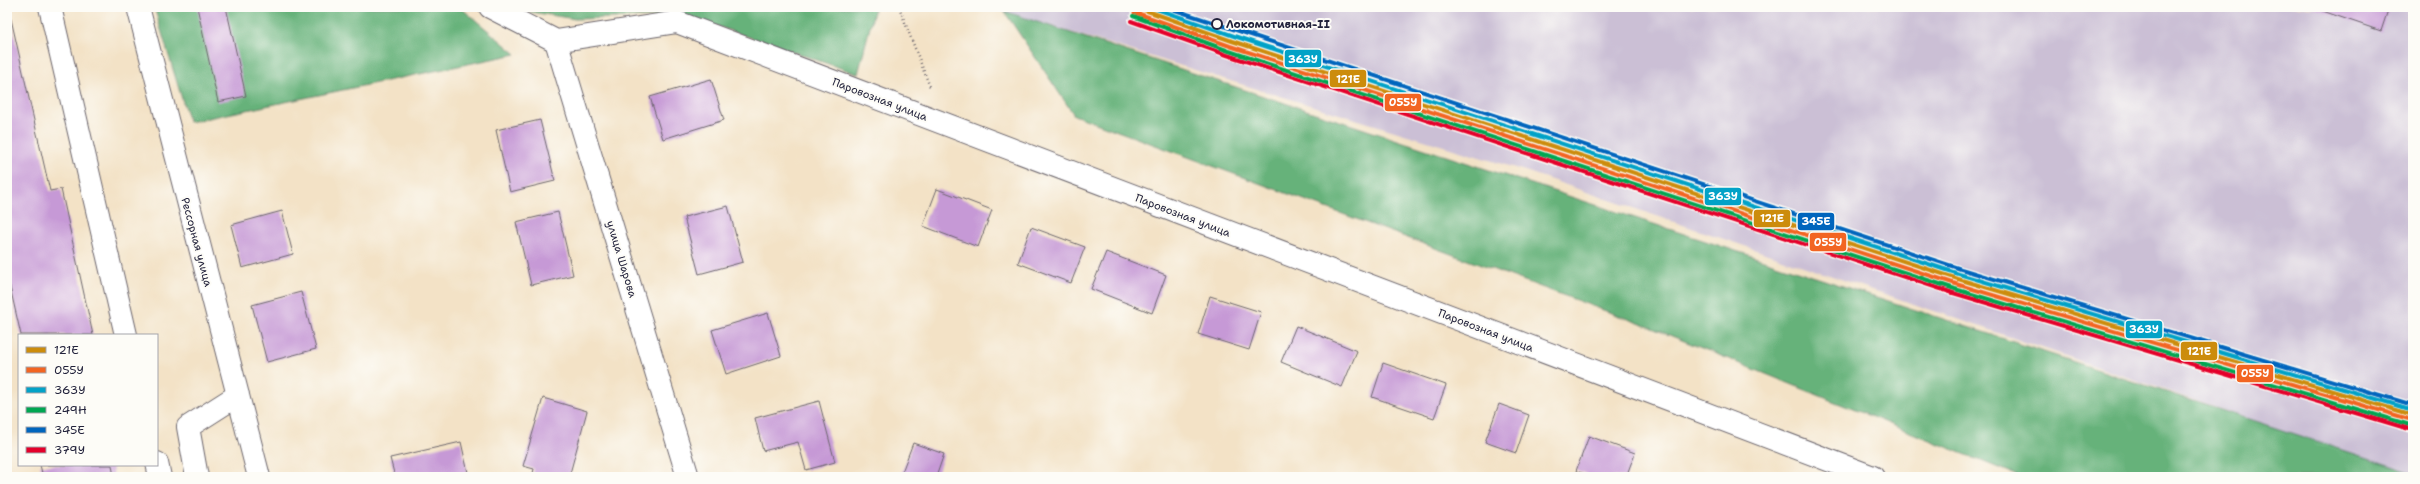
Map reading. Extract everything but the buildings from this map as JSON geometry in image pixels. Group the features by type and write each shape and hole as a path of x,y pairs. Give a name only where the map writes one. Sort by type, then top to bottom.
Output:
{"street":[{"path":"50,7 126,334"},
{"name":"Рессорная улица","path":"138,7 259,477"},
{"path":"490,7 556,41"},
{"name":"Паровозная улица","path":"556,41 677,22 1873,477"},
{"name":"улица Шарова","path":"556,41 688,477"},
{"path":"197,477 188,427 238,395"},
{"path":"158,466 160,477"}],"path":[{"path":"899,7 945,124"}],"shaded area":[{"path":"989,7 2413,7 2413,475 1525,171"}],"green space":[{"path":"154,7 460,7 516,54 189,122"},
{"path":"520,7 875,7 858,74 687,16 575,19 525,11"},
{"path":"1004,11 2413,473 2413,477 2021,477 1652,328 1074,115"}],"transit line":[{"name":"121Е","path":"1136,7 1232,41 1958,279 2413,415"},
{"name":"363У","path":"1151,7 1234,36 1959,274 2413,410"},
{"name":"345Е","path":"1166,7 1961,269 2413,405"},
{"name":"055У","path":"1134,12 1230,46 1956,284 2412,420"},
{"name":"249Н","path":"1133,16 1229,51 1955,289 2410,425"},
{"name":"379У","path":"1131,21 1227,55 1953,293 2409,429"}],"place":[{"name":"Локомотивная-II","path":"1217,24"}]}
